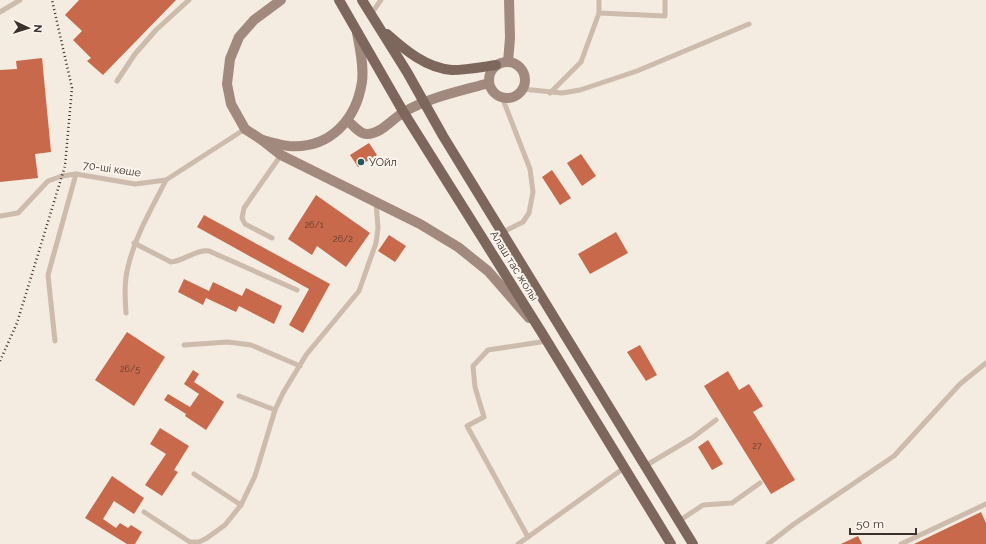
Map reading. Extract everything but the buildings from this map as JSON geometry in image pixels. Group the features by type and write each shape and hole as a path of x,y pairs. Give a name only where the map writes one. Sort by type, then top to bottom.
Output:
{"main road":[{"path":"281,0 254,20 240,37 230,59 228,84 230,104 245,129 281,155 420,224 458,247 488,271 544,337"},
{"name":"Алаш тас жолы","path":"339,0 404,113 671,544"},
{"name":"Алаш тас жолы","path":"362,0 443,136 693,544"},
{"path":"508,62 510,38 509,0"},
{"path":"377,24 405,50 428,64 451,70 496,65 504,62 514,63 523,72 524,77 522,89 514,96 502,97 494,92 489,82 490,73 496,65"},
{"path":"262,140 290,146 314,144 331,136 347,120 357,103 362,81 362,62 357,33"},
{"path":"347,120 362,133 368,134 381,130 404,113 424,102 489,82"}],"lane":[{"path":"0,12 20,0"},
{"path":"118,81 135,54 156,30 189,0"},
{"path":"370,14 381,0"},
{"path":"550,93 581,62 599,13 599,0"},
{"path":"599,13 665,16 665,0"},
{"path":"522,89 550,93 580,90 637,71 749,24"},
{"path":"502,97 530,169 533,192 529,213 522,222 503,232"},
{"name":"70-ші көше","path":"0,216 18,213 48,181 62,176 76,174 135,184 166,180 245,129"},
{"path":"272,238 245,224 242,218 244,208 281,155"},
{"path":"55,341 48,275 76,174"},
{"path":"126,313 125,283 134,243 166,180"},
{"path":"144,512 190,542 199,542 225,525 241,505 255,476 275,410 283,393 306,355 359,291 376,243 378,228 376,202"},
{"path":"134,243 171,262 176,262 204,250 209,251 297,290"},
{"path":"528,537 468,426 484,417 475,387 473,366 488,350 544,337"},
{"path":"184,345 228,342 251,345 300,366"},
{"path":"768,544 794,524 894,456 960,384 986,363"},
{"path":"239,396 275,410"},
{"path":"645,466 692,438 716,420"},
{"path":"518,544 624,468"},
{"path":"194,474 241,505"},
{"path":"679,521 704,505 732,503 760,483"},
{"path":"901,544 986,504"}],"railway":[{"path":"0,361 17,323 65,166 72,88 52,0"}],"place":[{"name":"УОйл","path":"361,162"}]}
